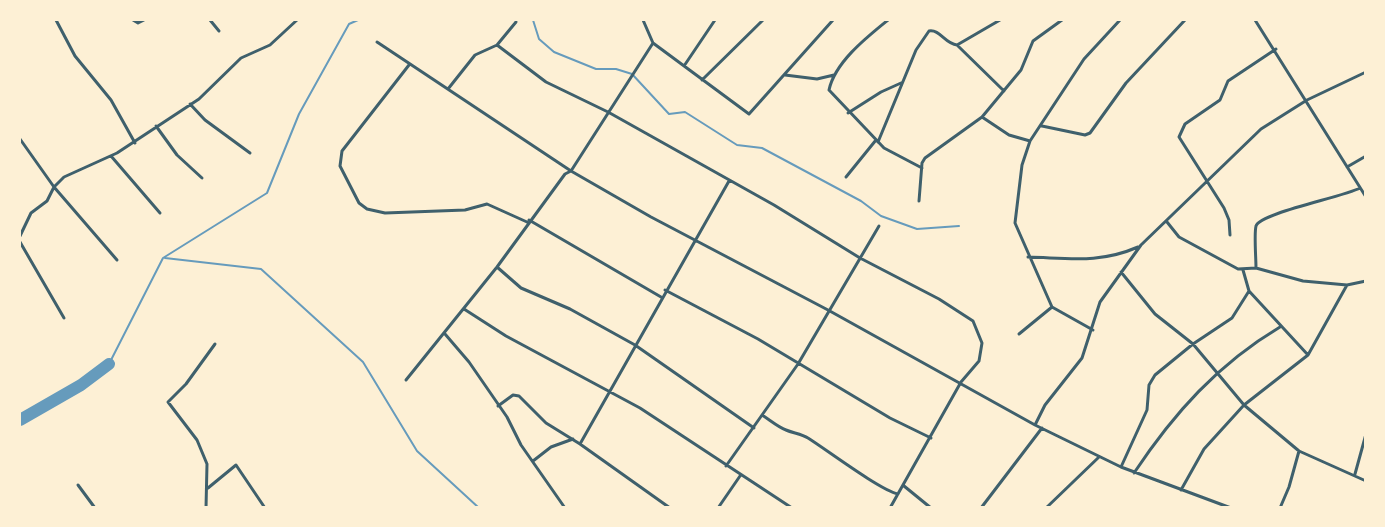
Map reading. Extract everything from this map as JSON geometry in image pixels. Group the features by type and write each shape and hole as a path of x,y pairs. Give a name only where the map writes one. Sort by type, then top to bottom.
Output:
{"street":[{"path":"56,20 75,56 111,100 135,142"},
{"path":"133,20 138,23 144,20"},
{"path":"210,20 219,31"},
{"path":"20,236 31,213 47,201 54,187 64,177 111,156 199,99 241,58 270,45 297,20"},
{"path":"644,20 653,43 749,114 833,20"},
{"path":"684,66 715,20"},
{"path":"702,80 763,20"},
{"path":"888,20 861,42 835,74 829,90 848,113 877,141 897,157 922,168"},
{"path":"957,45 1000,20"},
{"path":"919,201 925,158 982,117 1022,70 1033,41 1062,20"},
{"path":"1093,330 1052,307 1047,290 1028,257 1014,215 1022,165 1030,141 1084,59 1120,20"},
{"path":"1042,126 1085,135 1090,133 1122,88 1185,20"},
{"path":"1255,20 1276,49 1365,196"},
{"path":"448,89 475,55 497,45 516,22"},
{"path":"846,177 877,141 901,83 921,40 928,31 932,30 950,44 957,45 1005,91"},
{"path":"377,42 571,171 651,218 695,239 961,382 1035,425 1099,457 1134,473 1231,507"},
{"path":"406,380 497,267 528,221 565,174 571,171 653,43"},
{"path":"497,45 546,82 608,112 860,258 939,298 973,321 981,337 982,353 961,382 890,507"},
{"path":"1230,235 1229,220 1208,178 1181,144 1179,137 1181,130 1220,100 1228,81 1276,49"},
{"path":"409,64 342,151 340,166 359,203 367,209 385,213 465,210 487,204 528,221 661,297"},
{"path":"1035,425 1045,405 1082,358 1093,330 1100,302 1140,246 1261,129 1307,100 1365,72"},
{"path":"784,75 817,79 835,74"},
{"path":"848,113 887,88 901,83"},
{"path":"190,104 205,120 250,153"},
{"path":"982,117 1009,135 1030,141"},
{"path":"156,126 177,155 202,178"},
{"path":"20,139 54,187 117,260"},
{"path":"111,156 160,213"},
{"path":"1347,167 1365,156"},
{"path":"580,444 661,297 729,181"},
{"path":"1256,268 1256,228 1261,220 1283,211 1340,198 1360,188"},
{"path":"1167,222 1179,237 1243,270 1256,268 1303,281 1347,285 1365,281"},
{"path":"726,466 798,364 879,226"},
{"path":"20,242 64,318"},
{"path":"1028,257 1071,261 1103,258 1140,246"},
{"path":"497,267 521,288 570,309 635,345 754,428"},
{"path":"1243,270 1250,291 1280,327 1308,355"},
{"path":"1121,272 1155,314 1193,344 1244,405 1299,451 1355,474 1365,481"},
{"path":"1181,490 1204,449 1244,405 1308,355 1347,285"},
{"path":"665,290 890,418 931,438"},
{"path":"1120,467 1147,410 1149,385 1155,375 1193,344 1236,315 1250,291"},
{"path":"1019,334 1052,307"},
{"path":"464,309 506,336 640,408 740,476 792,507"},
{"path":"1134,473 1165,427 1217,373 1245,350 1280,327"},
{"path":"445,334 469,362 565,507"},
{"path":"206,507 207,464 197,440 168,402 186,384 215,344"},
{"path":"498,406 516,394 546,423 573,439 670,507"},
{"path":"762,415 782,428 805,436 823,450 837,456 888,490 898,494"},
{"path":"981,507 1042,428"},
{"path":"1355,474 1365,434"},
{"path":"533,461 551,447 573,439"},
{"path":"1280,507 1289,487 1299,451"},
{"path":"1046,507 1099,457"},
{"path":"207,489 236,465 265,507"},
{"path":"718,507 740,476"},
{"path":"78,485 95,507"},
{"path":"903,486 931,507"}],"waterway":[{"path":"109,364 163,258 267,193 299,114 349,24 358,20"},
{"path":"533,20 539,39 554,52 596,69 616,69 632,74 669,114 685,112 737,145 762,148 861,201 881,216 917,229 959,226"},
{"path":"165,258 261,269 363,362 417,451 479,508"},
{"path":"20,420 81,385 109,364"}]}
